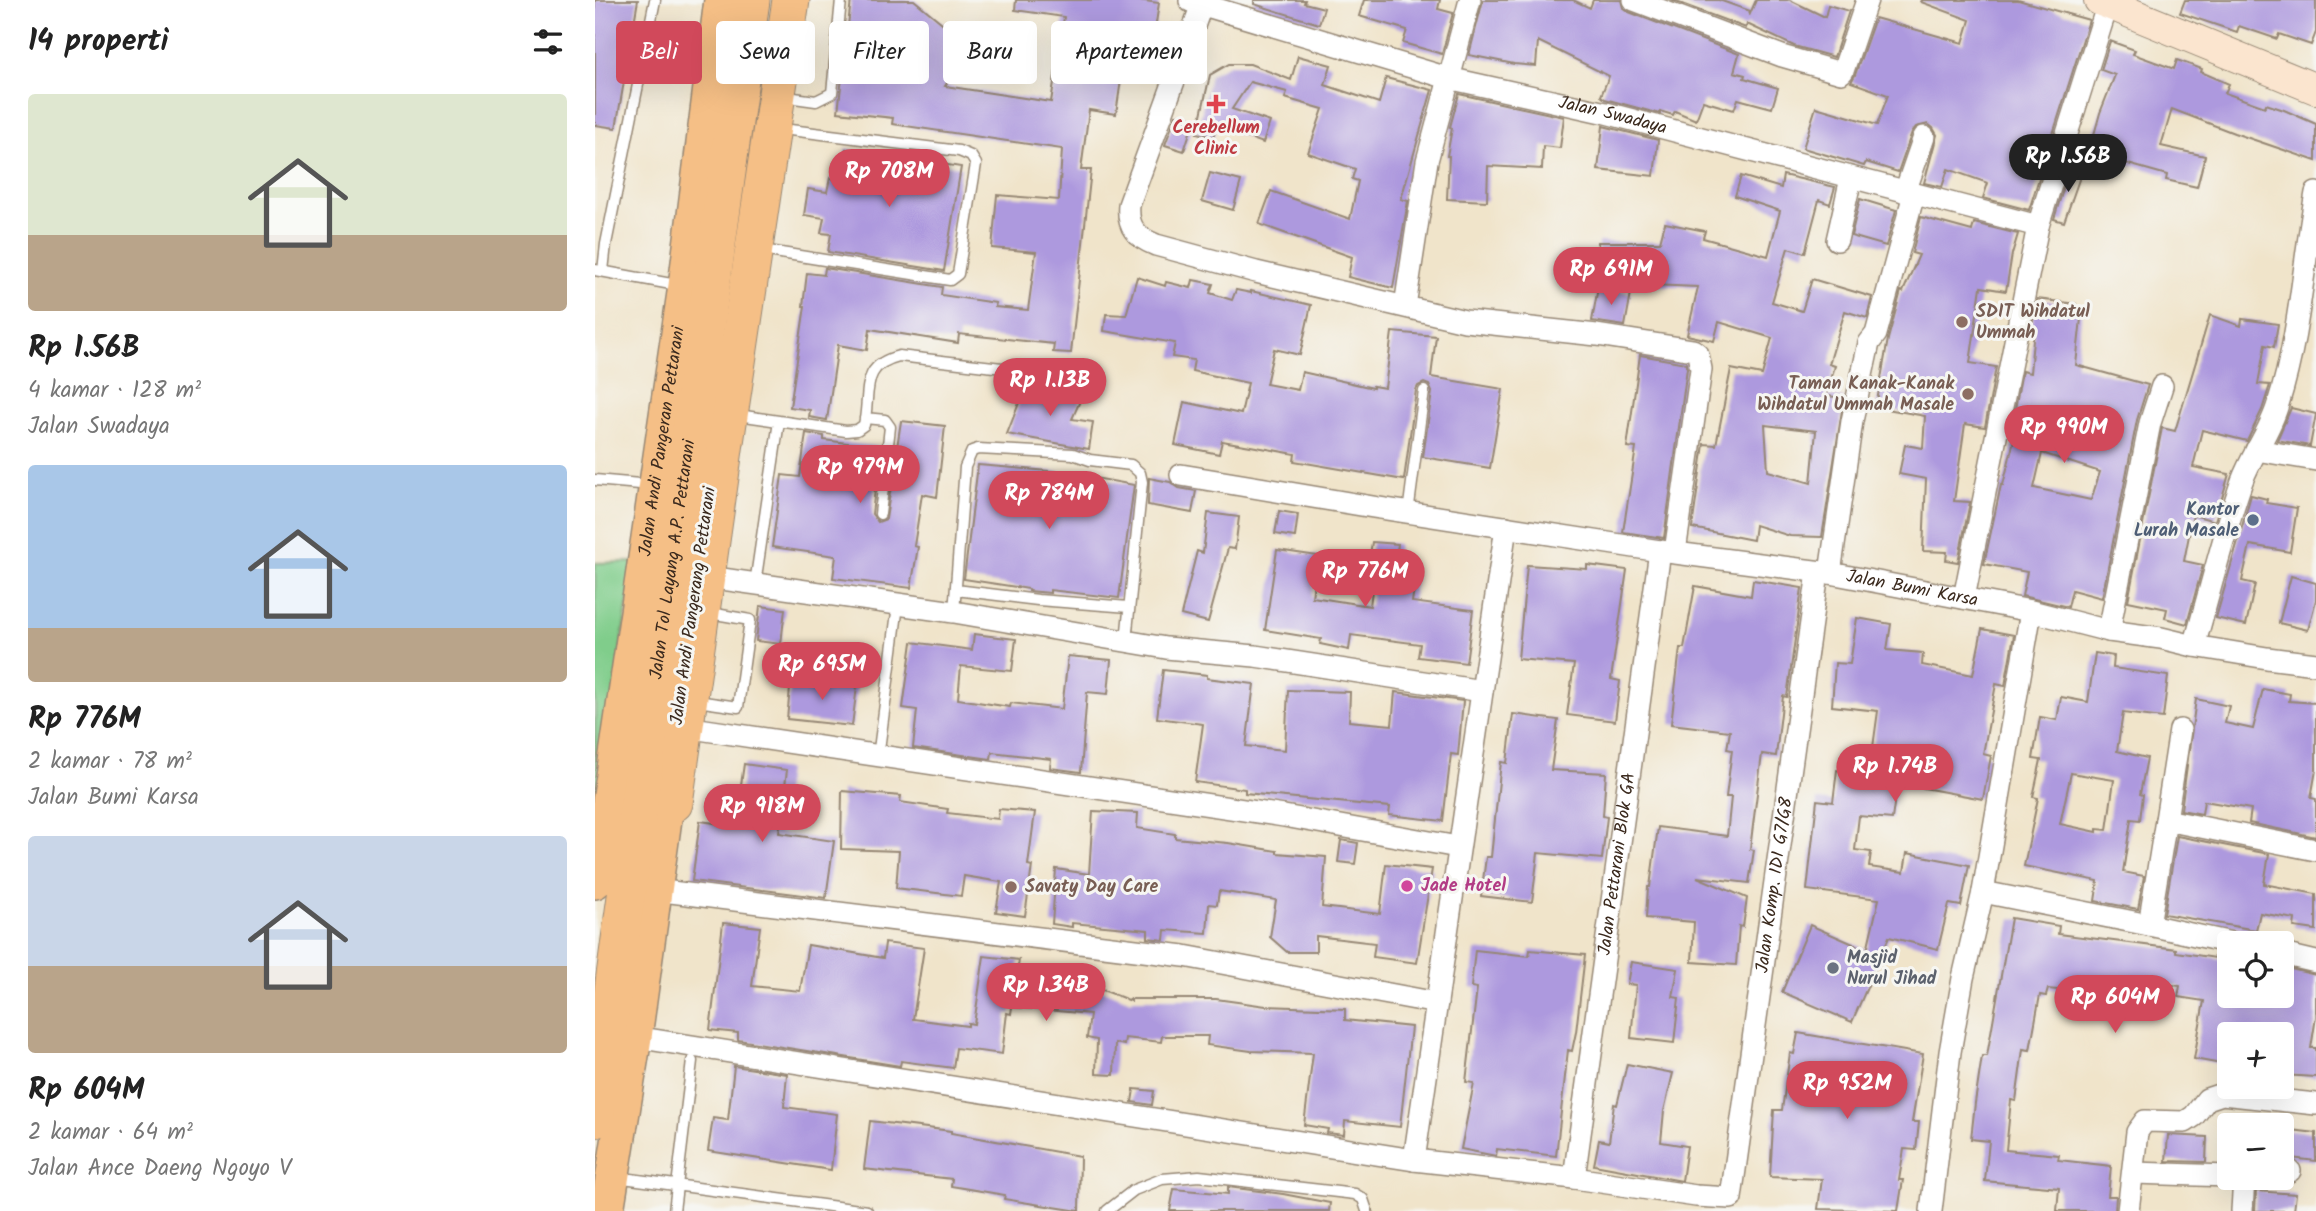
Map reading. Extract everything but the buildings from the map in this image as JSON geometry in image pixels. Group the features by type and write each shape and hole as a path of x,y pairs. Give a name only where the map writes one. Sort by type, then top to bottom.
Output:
{"highway":[{"name":"Jalan Andi Pangeran Pettarani","path":"595,882 601,857 685,286 721,0"},
{"name":"Jalan Tol Layang A.P. Pettarani","path":"595,999 736,0"},
{"name":"Jalan Tol Layang A.P. Pettarani","path":"595,1121 751,0"},
{"name":"Jalan Andi Pangerang Pettarani","path":"607,1211 635,1037 782,0"},
{"path":"674,803 695,684 724,449 791,0"},
{"path":"595,1121 603,1122 616,1110 627,1088"},
{"path":"595,1206 597,1211"}],"main road":[{"path":"2105,1 2316,89"}],"street":[{"path":"1195,2 1129,205 1128,220 1132,230 1156,246 1405,306 1427,161 1471,0"},
{"path":"1633,0 1770,52 1841,73 1867,0"},
{"path":"1964,598 2038,226 2105,1"},
{"name":"Jalan Swadaya","path":"1195,2 1448,78 1606,113 2038,226"},
{"name":"Jalan Komp. IDI G7/G8","path":"1692,1203 1731,1198 1824,572 1869,343 1876,334 1924,137"},
{"path":"1837,240 1851,178"},
{"path":"2194,646 2242,482 2256,450 2269,430 2307,330 2316,193"},
{"name":"Jalan Pettarani Blok GA","path":"1405,306 1465,321 1597,335 1693,350 1697,354 1701,369 1668,552 1574,1178"},
{"path":"2109,631 2150,423 2162,386"},
{"path":"2256,450 2316,460"},
{"name":"Jalan Bumi Karsa","path":"1181,475 1408,513 1668,552 1824,572 2031,611 2109,631 2316,664"},
{"path":"1414,1160 1506,527"},
{"path":"715,578 954,612 1126,641 1356,670 1482,691"},
{"path":"1931,1211 1950,1052 1963,978 1983,892 2031,611"},
{"path":"692,729 1271,814 1458,847"},
{"path":"2149,925 2180,730"},
{"path":"2166,820 2316,850"},
{"path":"655,890 1184,956 1437,1003"},
{"path":"1983,892 2217,940"},
{"path":"2294,957 2316,962"},
{"path":"635,1037 1414,1160 1574,1178 1692,1203"},
{"path":"2128,1211 2137,1132 2145,1121 2185,1122 2194,1116 2207,1099 2222,1094 2316,1104"},
{"path":"2133,1173 2217,1176"},
{"path":"2242,1211 2244,1190"}],"lane":[{"path":"655,0 599,271 685,286"},
{"path":"787,97 816,101 832,93 841,0"},
{"path":"762,250 950,280 958,274 977,164 971,156 959,151 782,129"},
{"path":"738,415 853,431 864,425 870,373 879,364 899,356 1063,375"},
{"path":"1408,513 1424,391"},
{"path":"865,418 885,420 890,427 880,514"},
{"path":"755,584 779,421"},
{"path":"954,612 965,467 972,451 978,449 1073,454 1090,460 1131,466 1140,473 1142,482 1126,641"},
{"path":"595,480 655,485"},
{"path":"956,590 1129,607"},
{"path":"878,757 898,605"},
{"path":"695,684 738,707 750,620 710,613"},
{"path":"674,1211 692,1061"},
{"path":"1107,1211 1134,1189 1162,1179 1199,1176 1355,1194 1363,1199 1367,1211"},
{"path":"613,1177 867,1211"}],"green space":[{"path":"634,562 595,820 595,563"}],"place":[{"name":"Cerebellum Clinic","path":"1216,104"},
{"name":"SDIT Wihdatul Ummah","path":"1962,322"},
{"name":"Taman Kanak-Kanak Wihdatul Ummah Masale","path":"1968,394"},
{"name":"Kantor Lurah Masale","path":"2253,520"},
{"name":"Jade Hotel","path":"1407,886"},
{"name":"Savaty Day Care","path":"1011,887"},
{"name":"Masjid Nurul Jihad","path":"1833,968"}]}
